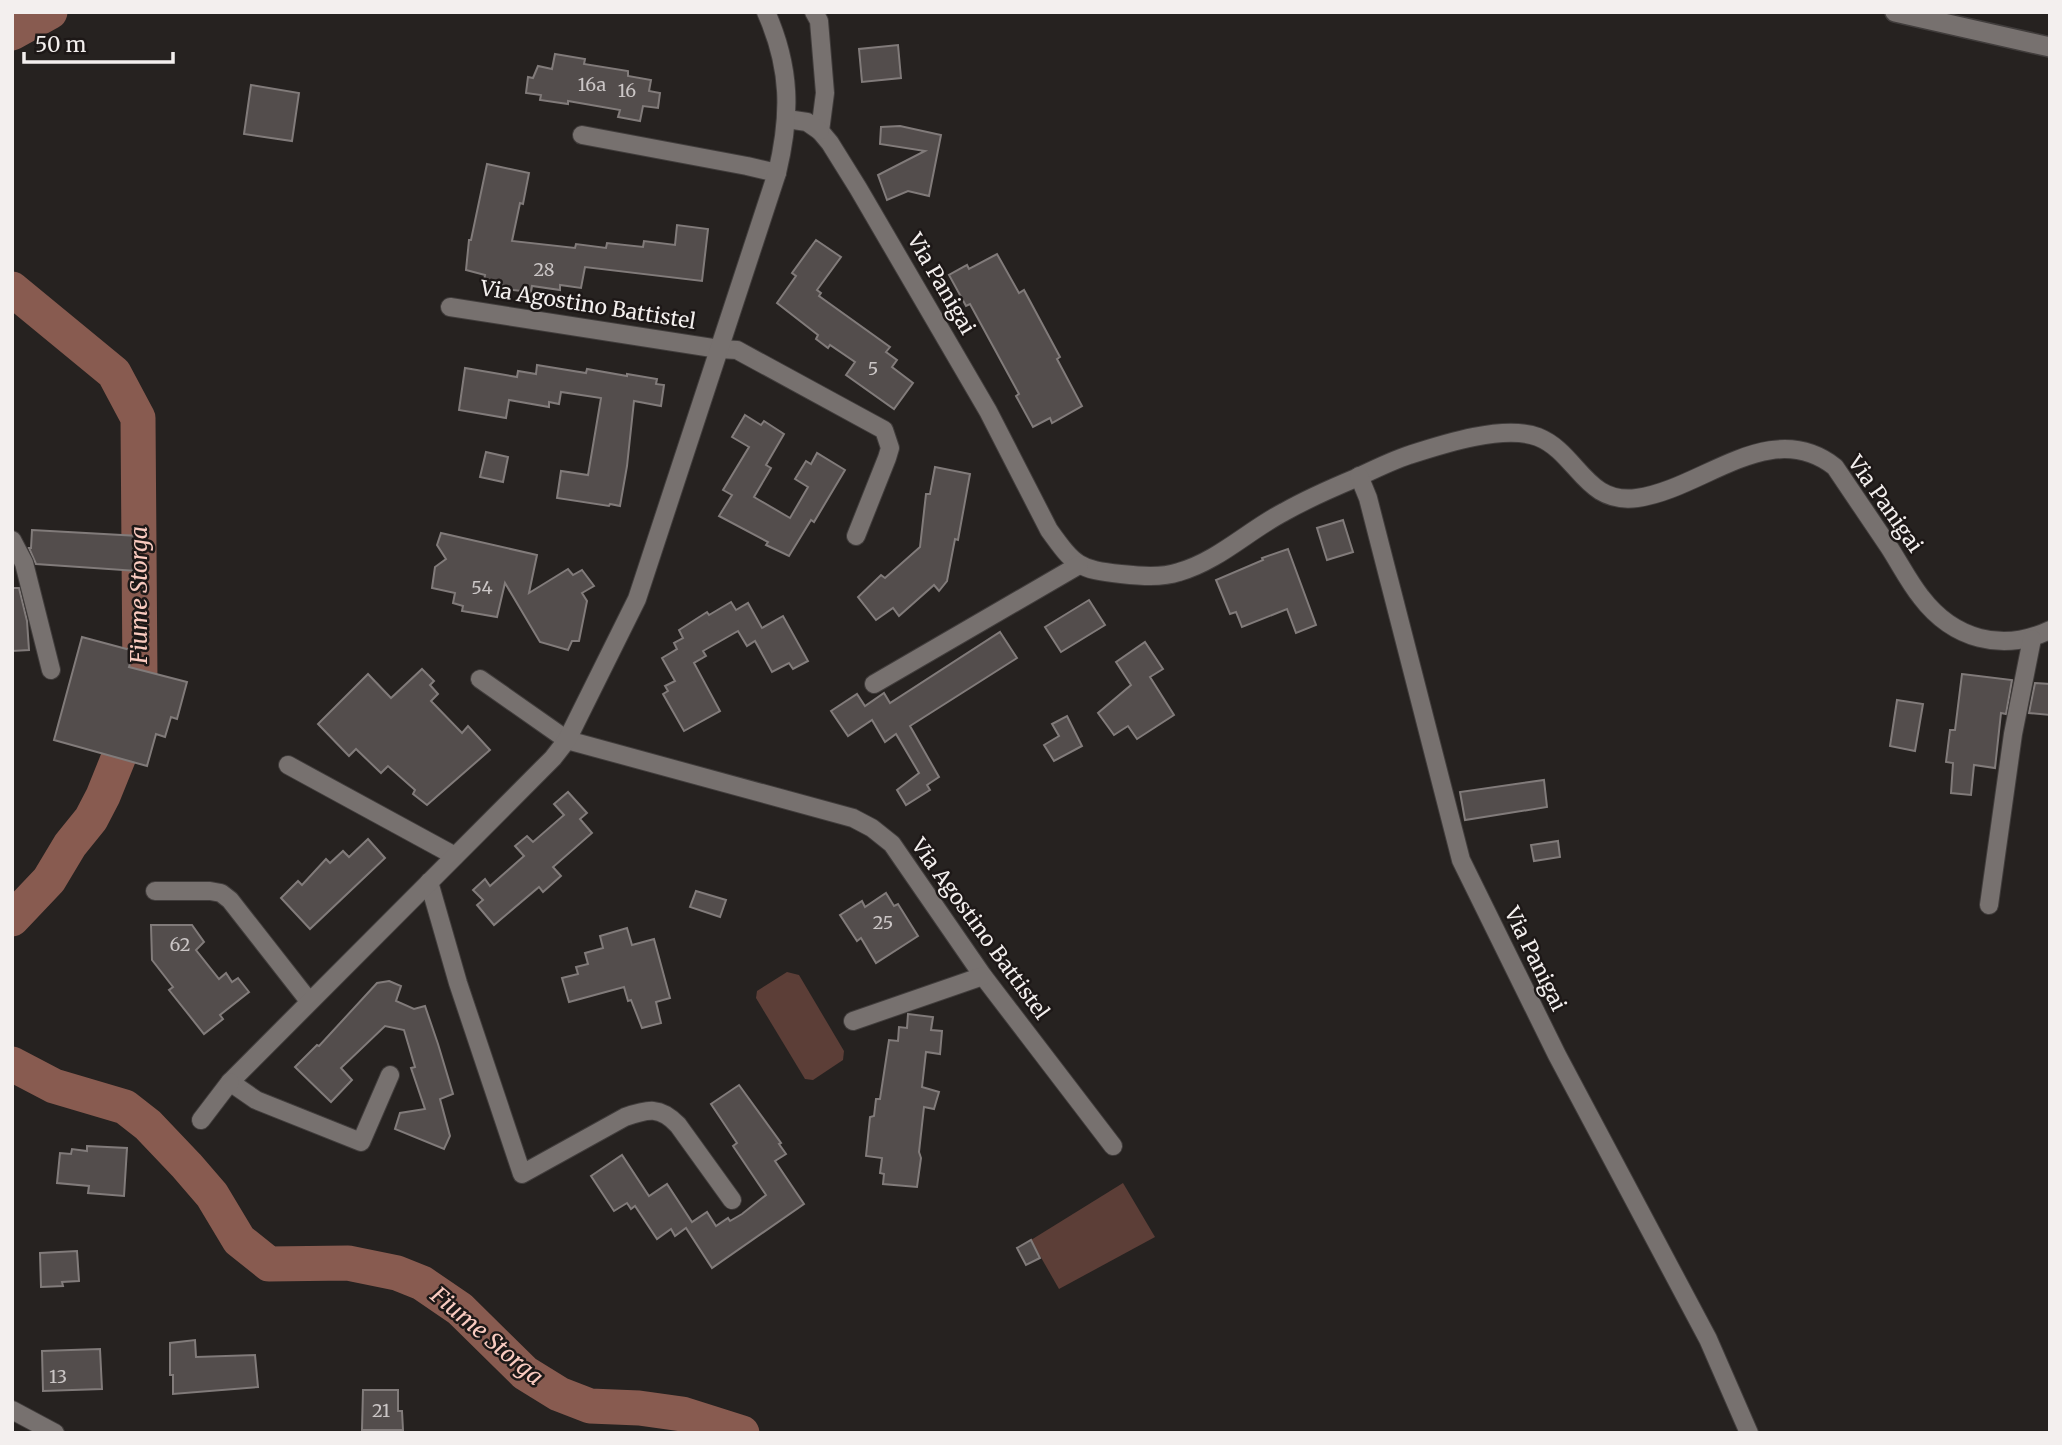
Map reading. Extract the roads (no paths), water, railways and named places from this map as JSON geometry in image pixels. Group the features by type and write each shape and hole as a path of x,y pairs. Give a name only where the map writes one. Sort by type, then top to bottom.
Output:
{"street":[{"name":"Via Agostino Battistel","path":"201,1120 230,1082 553,758 567,740 637,598 777,173 784,144 787,96 785,71 766,12"},
{"path":"787,119 807,122 820,131 825,93 818,21 814,12"},
{"path":"1895,12 2050,47"},
{"name":"Via Panigai","path":"820,131 858,188 988,411 1049,530 1079,565 1098,572 1132,575 1178,573 1201,564 1282,513 1380,466 1433,447 1493,434 1517,433 1537,437 1555,447 1599,491 1613,497 1632,499 1654,496 1751,456 1773,449 1791,448 1821,456 1835,467 1921,597 1954,628 1994,641 2032,639 2050,630"},
{"path":"582,135 777,173"},
{"name":"Via Agostino Battistel","path":"450,307 737,350 884,430 890,448 856,536"},
{"name":"Via Panigai","path":"1359,476 1368,498 1461,860 1587,1111 1708,1339 1749,1433"},
{"path":"12,540 24,563 51,670"},
{"path":"874,684 1079,565"},
{"path":"1989,905 2013,734 2032,639"},
{"name":"Via Agostino Battistel","path":"480,679 567,740 853,818 872,828 892,844 983,976 1113,1146"},
{"path":"288,765 455,856"},
{"path":"429,882 458,984 522,1174 625,1117 642,1111 658,1111 670,1116 678,1125 732,1200"},
{"path":"155,891 221,893 230,900 309,1001"},
{"path":"853,1021 983,976"},
{"path":"230,1082 256,1100 361,1142 390,1075"},
{"path":"12,1410 55,1433"}],"waterway":[{"name":"Fiume Storga","path":"12,33 50,12"},
{"name":"Fiume Storga","path":"12,289 114,373 138,418 140,680 128,734 91,819 70,845 49,880 12,919"},
{"name":"Fiume Storga","path":"12,1064 54,1086 125,1107 148,1125 212,1195 239,1240 269,1264 348,1263 397,1273 422,1283 460,1309 525,1373 559,1394 590,1406 639,1408 682,1414 742,1433"}]}
